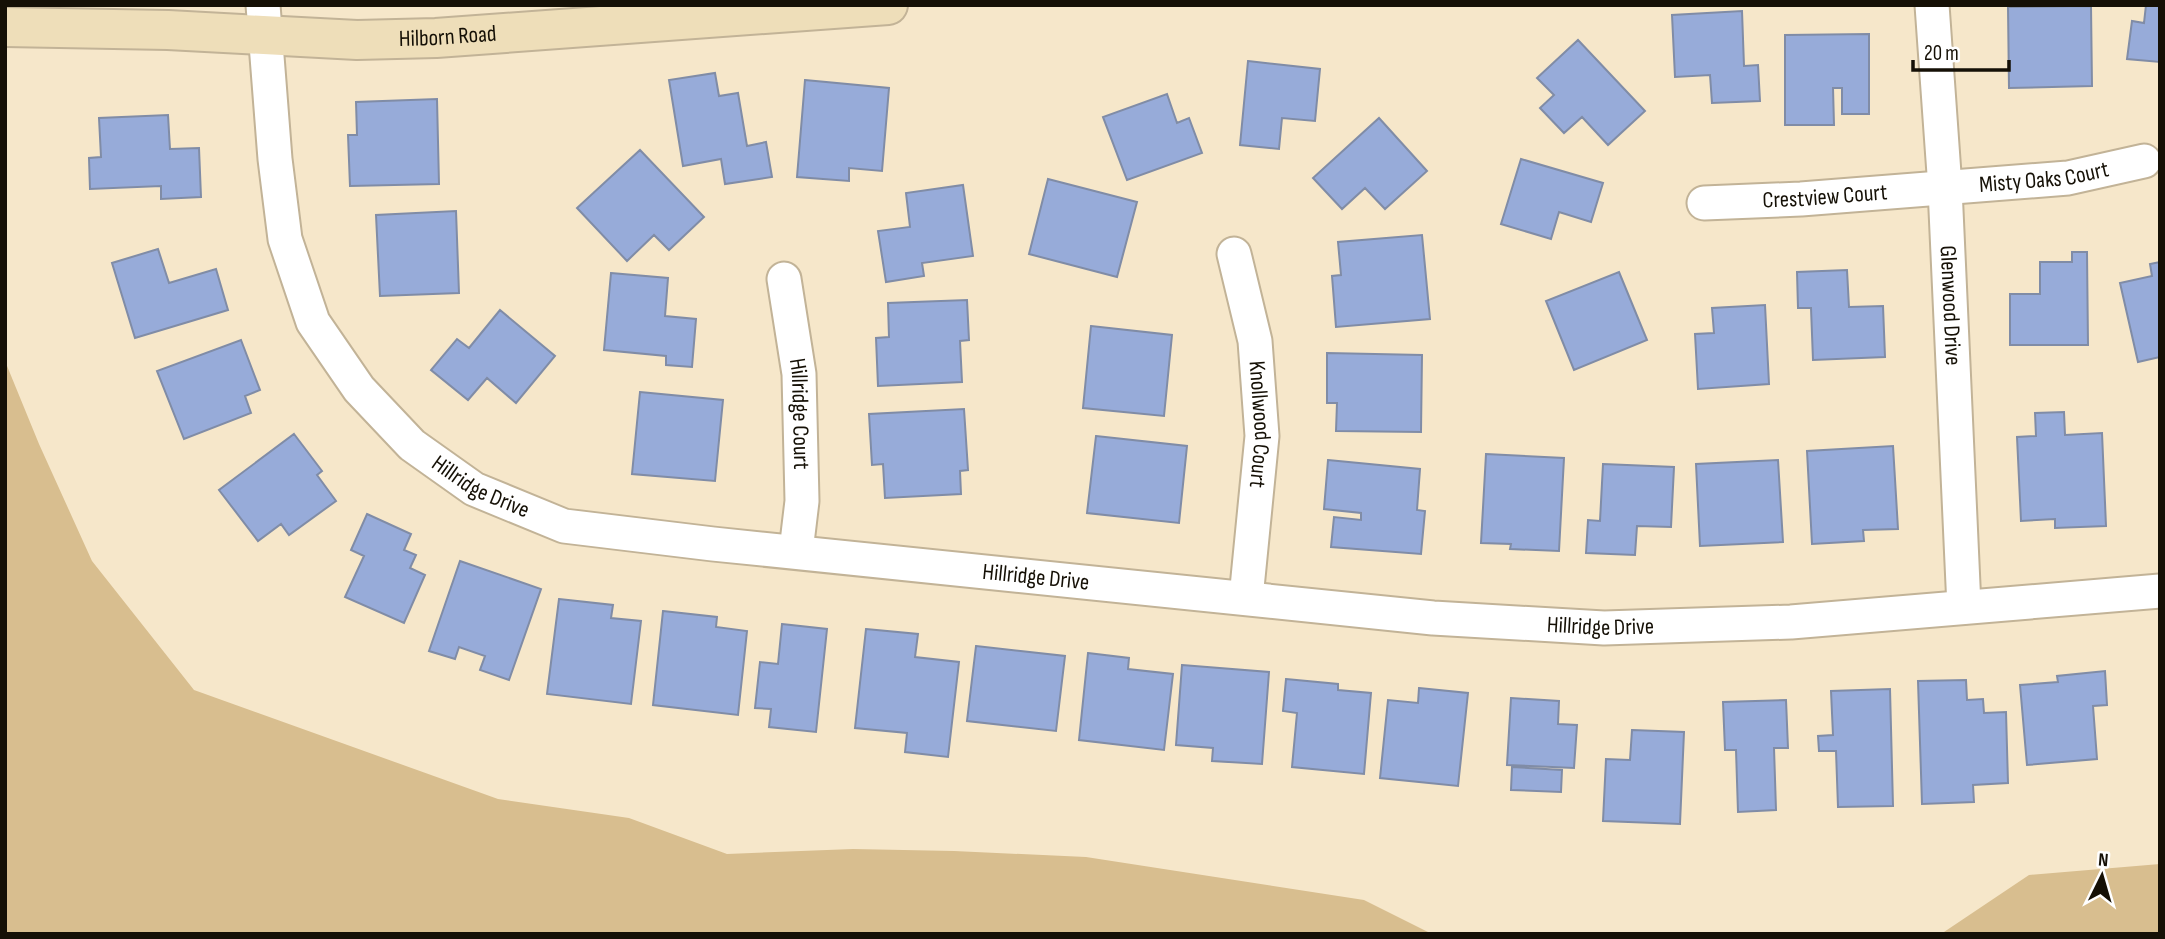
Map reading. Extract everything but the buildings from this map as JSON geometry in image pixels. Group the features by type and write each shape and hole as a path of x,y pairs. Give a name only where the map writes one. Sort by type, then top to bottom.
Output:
{"street":[{"name":"Hilborn Road","path":"5,27 168,30 264,20 357,40 436,38 888,5"},
{"name":"Glenwood Drive","path":"1932,5 1945,188 1964,607"},
{"name":"Hillridge Drive","path":"264,20 275,159 285,239 313,322 359,389 412,445 474,489 564,526 713,544 1433,618 1604,628 1791,622 2160,591"},
{"name":"Misty Oaks Court","path":"1945,188 2067,178 2144,161"},
{"name":"Crestview Court","path":"1704,203 1945,188"},
{"name":"Knollwood Court","path":"1234,254 1255,341 1262,436 1246,598"},
{"name":"Hillridge Court","path":"784,279 799,374 802,501 796,551"}],"shaded area":[{"path":"5,361 92,561 194,690 498,799 629,818 727,854 853,849 1086,857 1364,900 1432,934 5,934"},
{"path":"2160,864 2160,934 1941,934 2029,875"}]}
